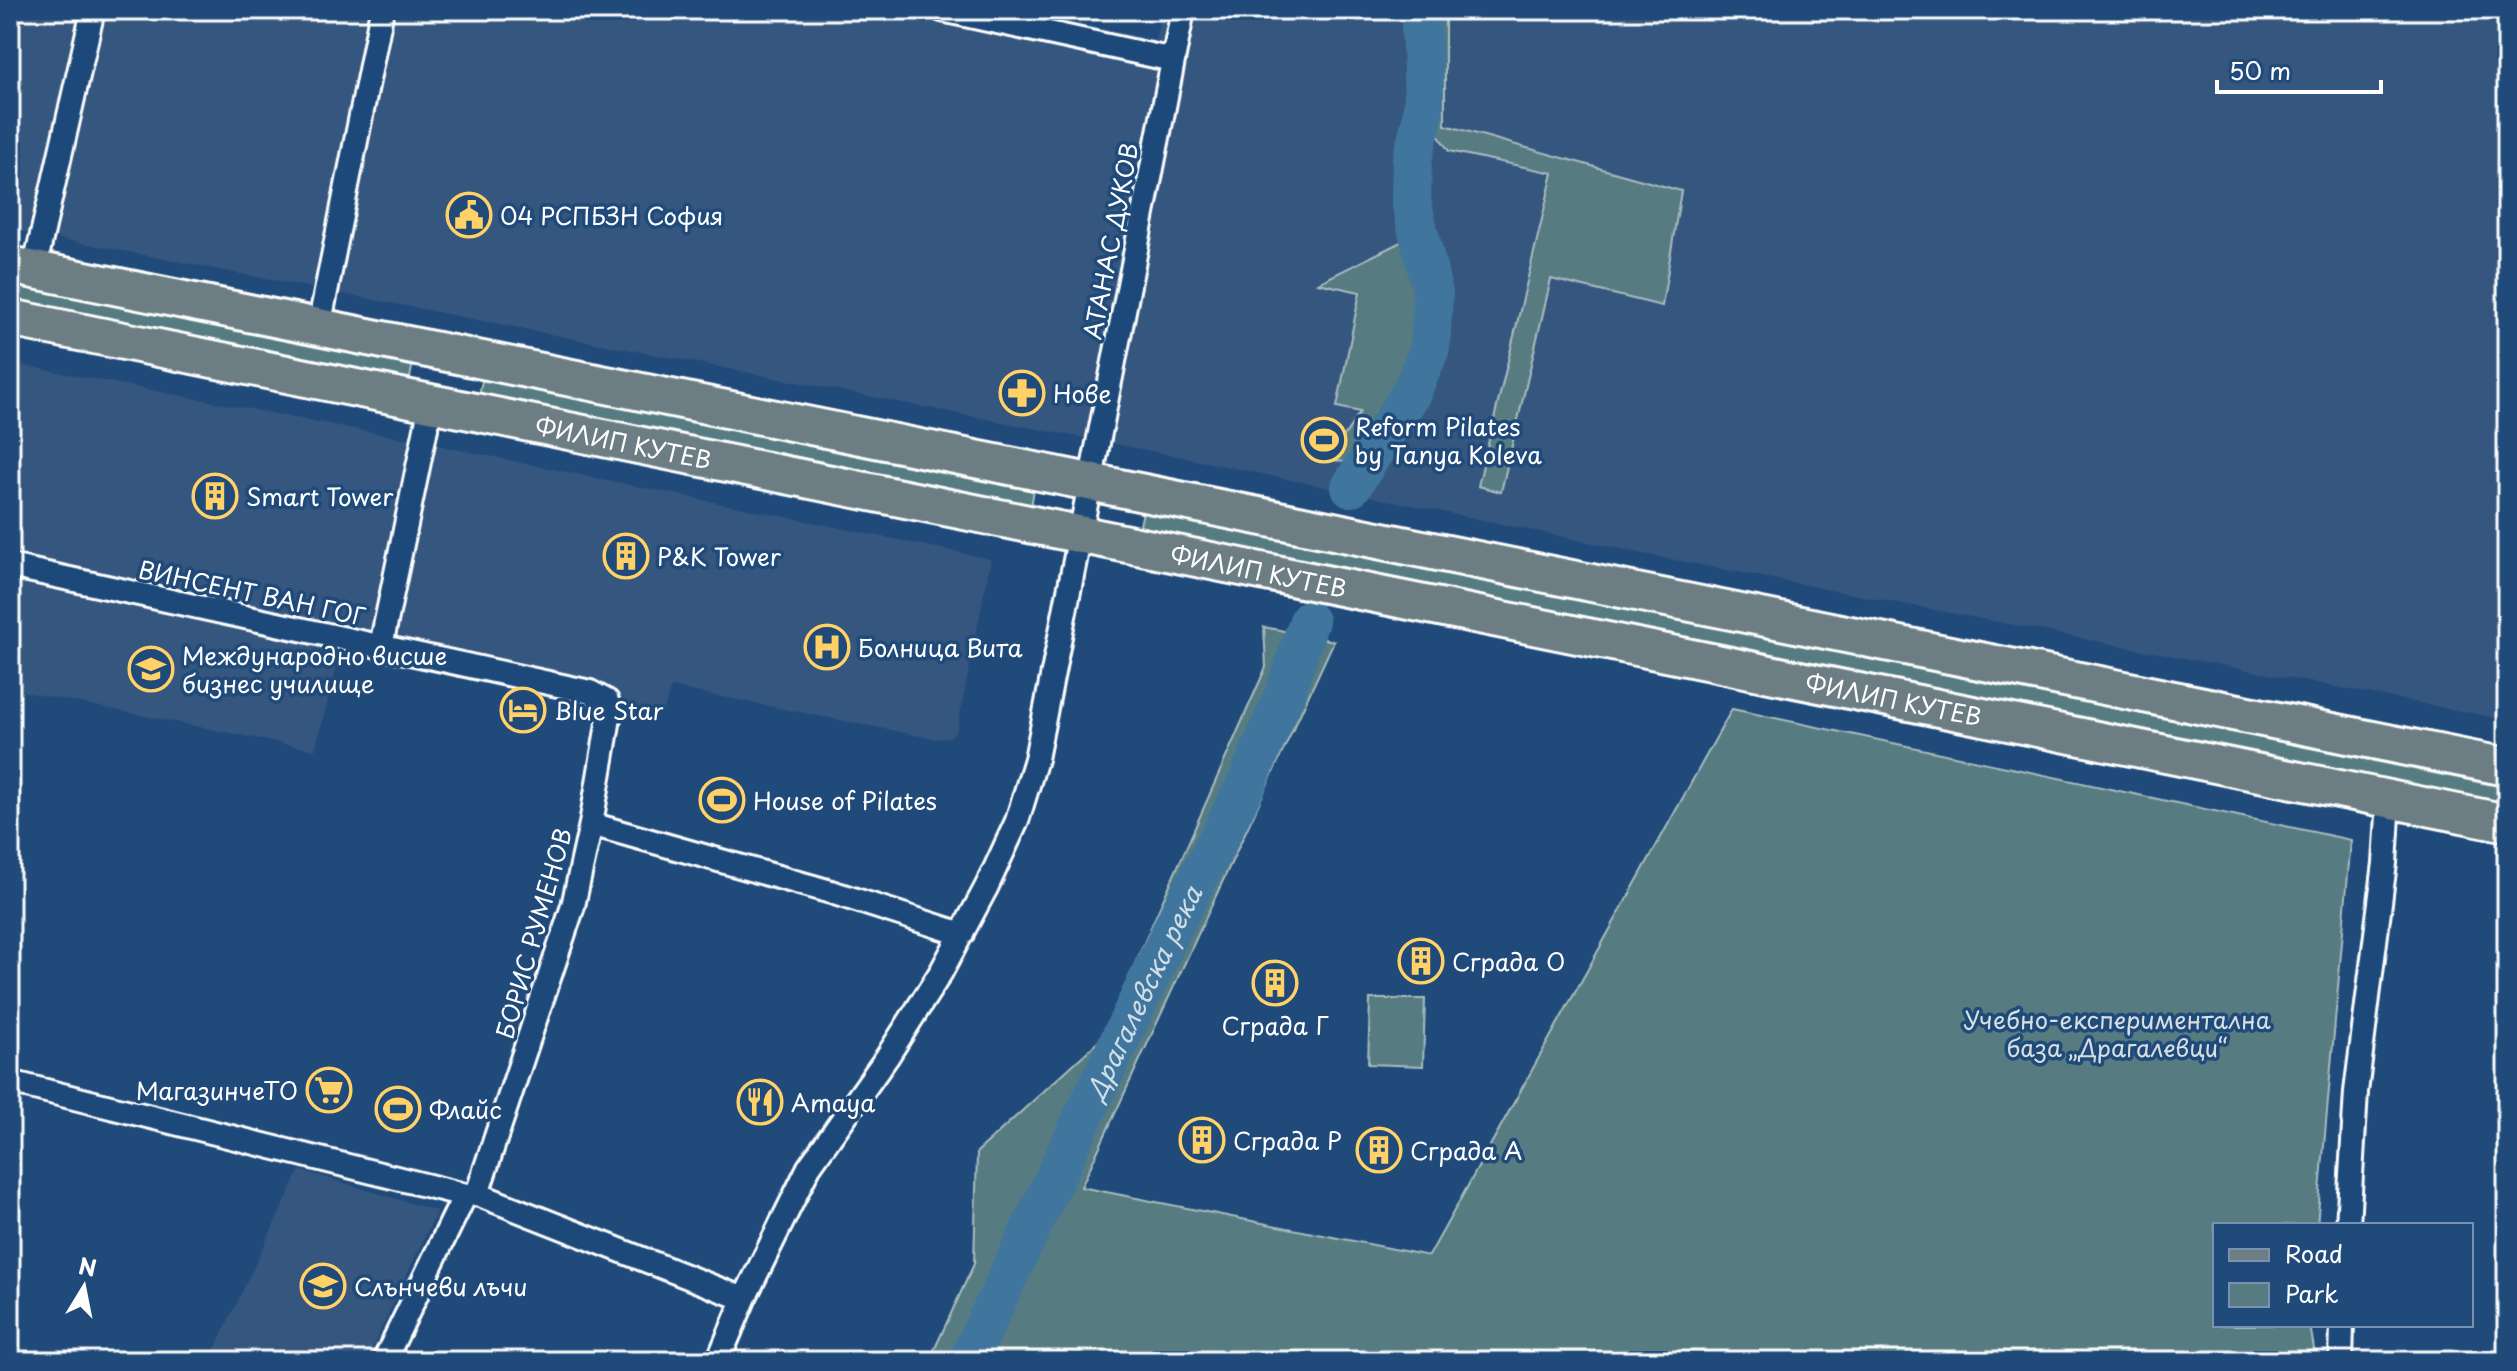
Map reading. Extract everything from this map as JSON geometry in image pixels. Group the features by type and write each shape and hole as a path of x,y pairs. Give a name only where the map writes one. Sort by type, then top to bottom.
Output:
{"main road":[{"path":"22,267 2507,767"},
{"name":"ФИЛИП КУТЕВ","path":"10,318 2507,823"}],"street":[{"path":"22,267 93,10"},
{"path":"319,327 382,10"},
{"path":"942,10 1173,60"},
{"name":"АТАНАС ДУКОВ","path":"744,1299 809,1167 887,1057 941,972 1017,821 1036,759 1183,10"},
{"name":"ВИНСЕНТ ВАН ГОГ","path":"10,566 381,646 431,404"},
{"path":"381,646 590,692 607,701 610,712 591,824"},
{"path":"2348,1223 2356,1092 2385,863 2389,799"},
{"name":"БОРИС РУМЕНОВ","path":"384,1361 471,1194 573,906 591,824 831,892 962,934"},
{"path":"10,1082 471,1194 744,1299 718,1361"},
{"path":"2341,1361 2342,1327"}],"shaded area":[{"path":"10,10 1016,10 1155,40 1162,10 2507,10 2507,720 1659,557 1181,457 10,229"},
{"path":"10,363 407,439 991,559 957,730 950,737 936,739 671,687 663,712 341,650 315,750 10,689"},
{"name":"Слънчеви лъчи","path":"300,1170 437,1211 366,1361 209,1361"}],"green space":[{"path":"1433,10 1451,10 1445,20 1445,125 1681,191 1662,306 1551,279 1501,492 1478,486 1553,173 1449,151 1430,123 1429,20"},
{"path":"1411,237 1422,274 1426,312 1422,350 1416,369 1396,407 1354,464 1329,459 1360,412 1337,407 1360,292 1318,283"},
{"path":"10,281 413,363 408,387 10,306"},
{"path":"483,376 1034,489 1030,513 478,400"},
{"path":"1143,511 2507,788 2507,815 1138,535"},
{"name":"Учебно-експериментална база „Драгалевци“","path":"1264,627 1334,641 1081,1187 1429,1256 1732,709 2351,840 2317,1223 2213,1223 2213,1327 2310,1327 2316,1361 929,1361 974,1264 977,1152 1102,1038 1266,667"},
{"path":"1370,999 1425,999 1423,1066 1368,1064"}],"waterway":[{"name":"Драгалевска река","path":"1351,487 1410,395 1430,348 1433,294 1411,201 1412,160 1424,97 1421,25 1425,10"},
{"name":"Драгалевска река","path":"968,1361 1178,917 1247,783 1285,693 1309,621"}],"place":[{"name":"04 РСПБЗН София","path":"469,215"},
{"name":"Нове","path":"1022,393"},
{"name":"Reform Pilates by Tanya Koleva","path":"1324,440"},
{"name":"Smart Tower","path":"215,496"},
{"name":"P&K Tower","path":"626,556"},
{"name":"Болница Вита","path":"827,647"},
{"name":"Международно висше бизнес училище","path":"151,669"},
{"name":"Blue Star","path":"523,710"},
{"name":"House of Pilates","path":"722,800"},
{"name":"Сграда О","path":"1421,961"},
{"name":"Сграда Г","path":"1275,983"},
{"name":"МагазинчеТО","path":"329,1090"},
{"name":"Amaya","path":"760,1102"},
{"name":"Флайс","path":"398,1109"},
{"name":"Сграда Р","path":"1202,1140"},
{"name":"Сграда А","path":"1379,1150"},
{"name":"Слънчеви лъчи","path":"323,1286"}]}
